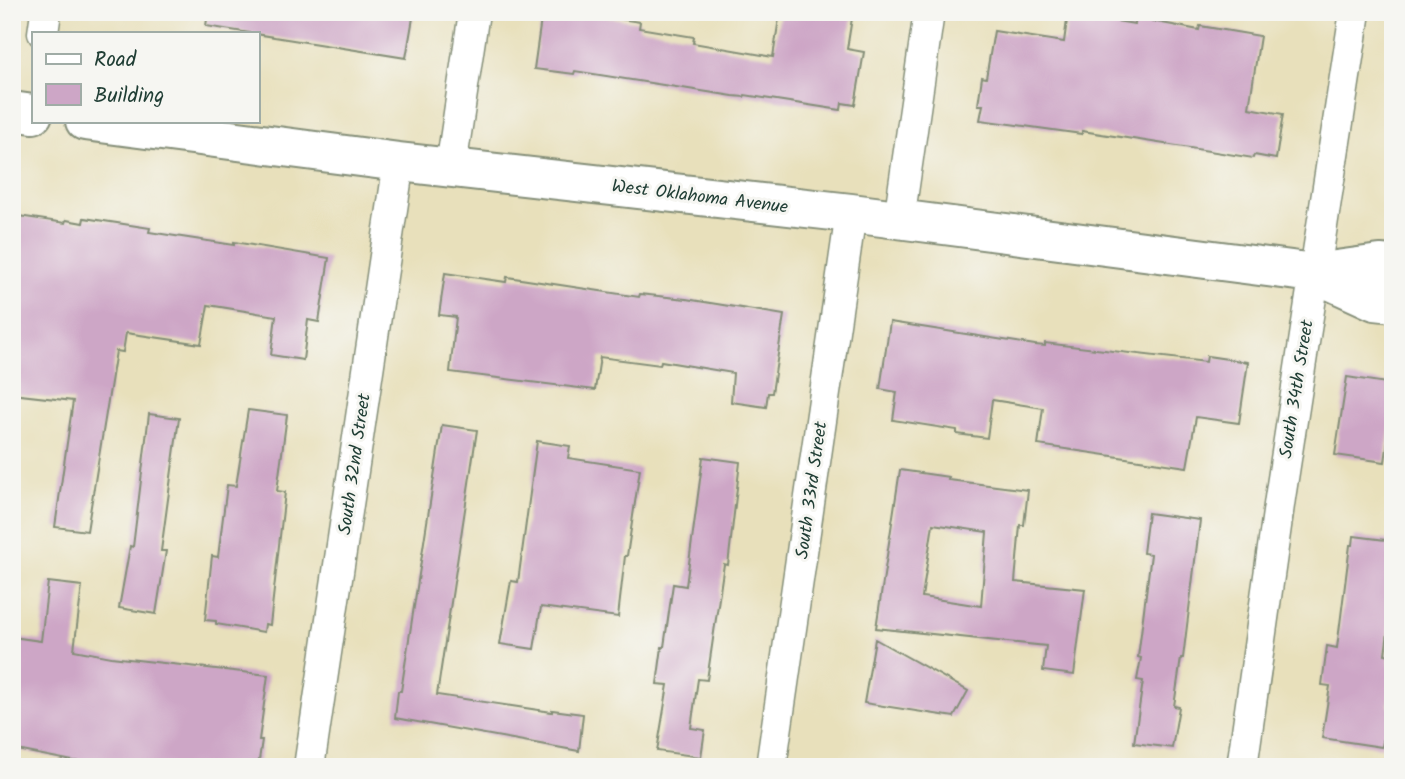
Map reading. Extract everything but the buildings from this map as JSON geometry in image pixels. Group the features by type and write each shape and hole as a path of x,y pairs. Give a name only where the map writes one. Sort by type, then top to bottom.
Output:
{"main road":[{"name":"West Oklahoma Avenue","path":"93,122 399,162 851,213 1314,273 1380,264 1393,265"},
{"name":"West Oklahoma Avenue","path":"1314,273 1375,301 1393,303"}],"street":[{"path":"43,32 46,12"},
{"path":"451,167 474,12"},
{"path":"900,220 929,12"},
{"name":"South 34th Street","path":"1241,767 1355,12"},
{"name":"South 32nd Street","path":"309,767 399,162"},
{"name":"South 33rd Street","path":"771,767 851,213"}]}
